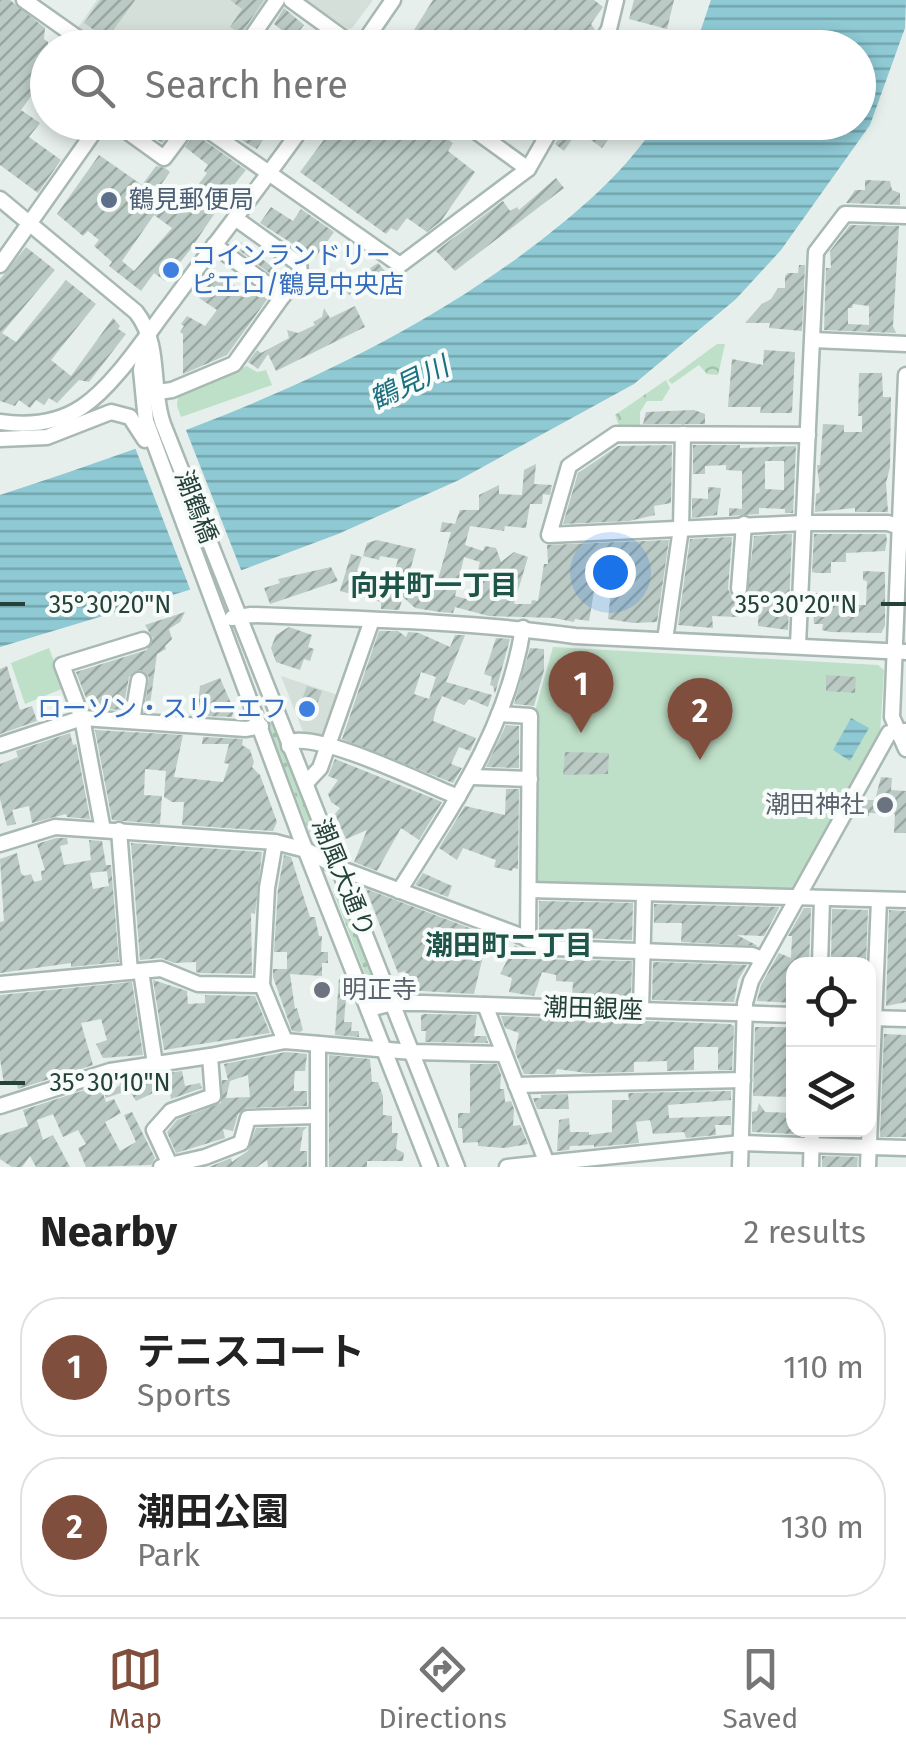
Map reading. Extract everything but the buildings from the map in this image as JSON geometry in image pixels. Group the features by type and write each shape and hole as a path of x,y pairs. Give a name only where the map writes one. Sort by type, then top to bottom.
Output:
{"street":[{"path":"24,0 66,30"},
{"path":"256,30 277,0"},
{"path":"291,0 334,30"},
{"path":"372,30 393,0"},
{"path":"608,30 616,0"},
{"path":"0,265 88,140"},
{"path":"139,140 164,158 179,140"},
{"path":"220,140 400,264 528,169 545,140"},
{"path":"0,422 42,422 80,408 108,383 293,140"},
{"path":"488,140 528,169"},
{"path":"0,200 136,312 158,392 152,429"},
{"path":"798,645 818,248 845,214 906,216"},
{"path":"158,392 234,364 300,272 298,264 235,218"},
{"path":"214,246 283,296"},
{"path":"143,340 143,409 152,429"},
{"path":"0,431 43,430 81,416 115,387 143,340"},
{"path":"813,340 906,344"},
{"path":"906,375 901,651 892,717 902,731 906,749"},
{"path":"0,439 47,437 111,412 152,429"},
{"name":"潮鶴橋","path":"152,429 210,593"},
{"name":"潮鶴橋","path":"152,429 227,590"},
{"path":"808,435 616,434 572,462 549,535 804,522 888,523 903,528"},
{"path":"665,640 681,528 683,434"},
{"path":"740,589 744,524"},
{"name":"潮風大通り","path":"227,590 456,1167"},
{"name":"潮風大通り","path":"210,593 306,850 388,1049 430,1167"},
{"path":"0,745 82,718 246,729 259,719 255,684 234,628 238,617"},
{"path":"221,620 372,620 523,628 576,636 901,651"},
{"path":"306,783 316,775 372,620"},
{"path":"398,891 472,777 499,714 523,628"},
{"path":"103,830 82,718 62,665 143,640"},
{"path":"132,721 139,680"},
{"path":"499,714 530,716 528,940"},
{"path":"740,1167 744,1014 750,980 886,738 902,731"},
{"path":"306,850 319,836 288,756 289,742 308,739 328,744 458,797"},
{"path":"472,777 530,778"},
{"path":"0,844 50,828 275,842 306,850 338,868 553,948 762,959"},
{"path":"120,830 135,972 154,1064"},
{"path":"275,842 267,884 262,985 285,1041"},
{"path":"338,868 327,882 351,944 356,974"},
{"path":"529,890 906,900"},
{"path":"641,1010 644,894"},
{"path":"820,957 822,900"},
{"path":"876,957 879,900"},
{"path":"0,984 161,969 198,984 262,985"},
{"path":"393,1004 380,1013 388,1049 417,1111 422,1146"},
{"name":"潮田銀座","path":"369,1009 393,1004 485,1005 786,1015"},
{"path":"485,1005 547,1165"},
{"path":"876,1018 906,1019"},
{"path":"0,1087 1,1106 110,1071 285,1041 412,1052 504,1054"},
{"path":"318,1044 318,1167"},
{"path":"868,1167 871,1047"},
{"path":"398,1064 398,1054 412,1052"},
{"path":"210,1056 213,1096 171,1110 154,1130 167,1166 241,1143 248,1118 316,1116"},
{"path":"421,1076 429,1117 449,1167"},
{"path":"516,1084 743,1080"},
{"path":"810,1167 812,1137"},
{"path":"506,1167 812,1137 869,1147 906,1148"}],"shaded area":[{"path":"97,0 273,0 251,30 77,29"},
{"path":"306,0 373,0 348,29"},
{"path":"281,676 341,696 325,740 304,734"}],"green space":[{"path":"717,344 725,344 718,375 707,374 699,365 672,384 668,380"},
{"path":"247,366 257,372 266,370 272,385 181,417 178,394"},
{"path":"666,380 670,388 662,401 647,401 640,412 640,428 620,428 615,415"},
{"path":"553,647 878,665 884,670 880,734 790,893 540,886 535,880 535,711"},
{"path":"49,648 64,688 25,704 11,663"},
{"path":"270,715 316,836 311,837 265,716"},
{"path":"338,888 380,999 375,1000 333,891"}],"water":[{"path":"711,0 906,0 905,28 876,108 876,30 701,30"},
{"name":"鶴見川","path":"645,140 859,140 781,250 736,299 634,384 459,480 338,534 189,590 0,647 0,495 213,420 349,359 479,285 540,241 618,172"},
{"path":"851,718 869,728 850,761 833,750"}],"pier":[{"path":"184,425 243,575 192,594 134,445"}],"place":[{"name":"鶴見郵便局","path":"109,200"},
{"name":"コインランドリー ピエロ/鶴見中央店","path":"171,270"},
{"name":"ローソン・スリーエフ","path":"307,709"},
{"name":"テニスコート","path":"581,733"},
{"name":"潮田公園","path":"700,760"},
{"name":"潮田神社","path":"885,805"},
{"name":"明正寺","path":"322,990"}],"district":[{"name":"向井町一丁目","path":"434,585"},
{"name":"潮田町二丁目","path":"509,945"}]}
